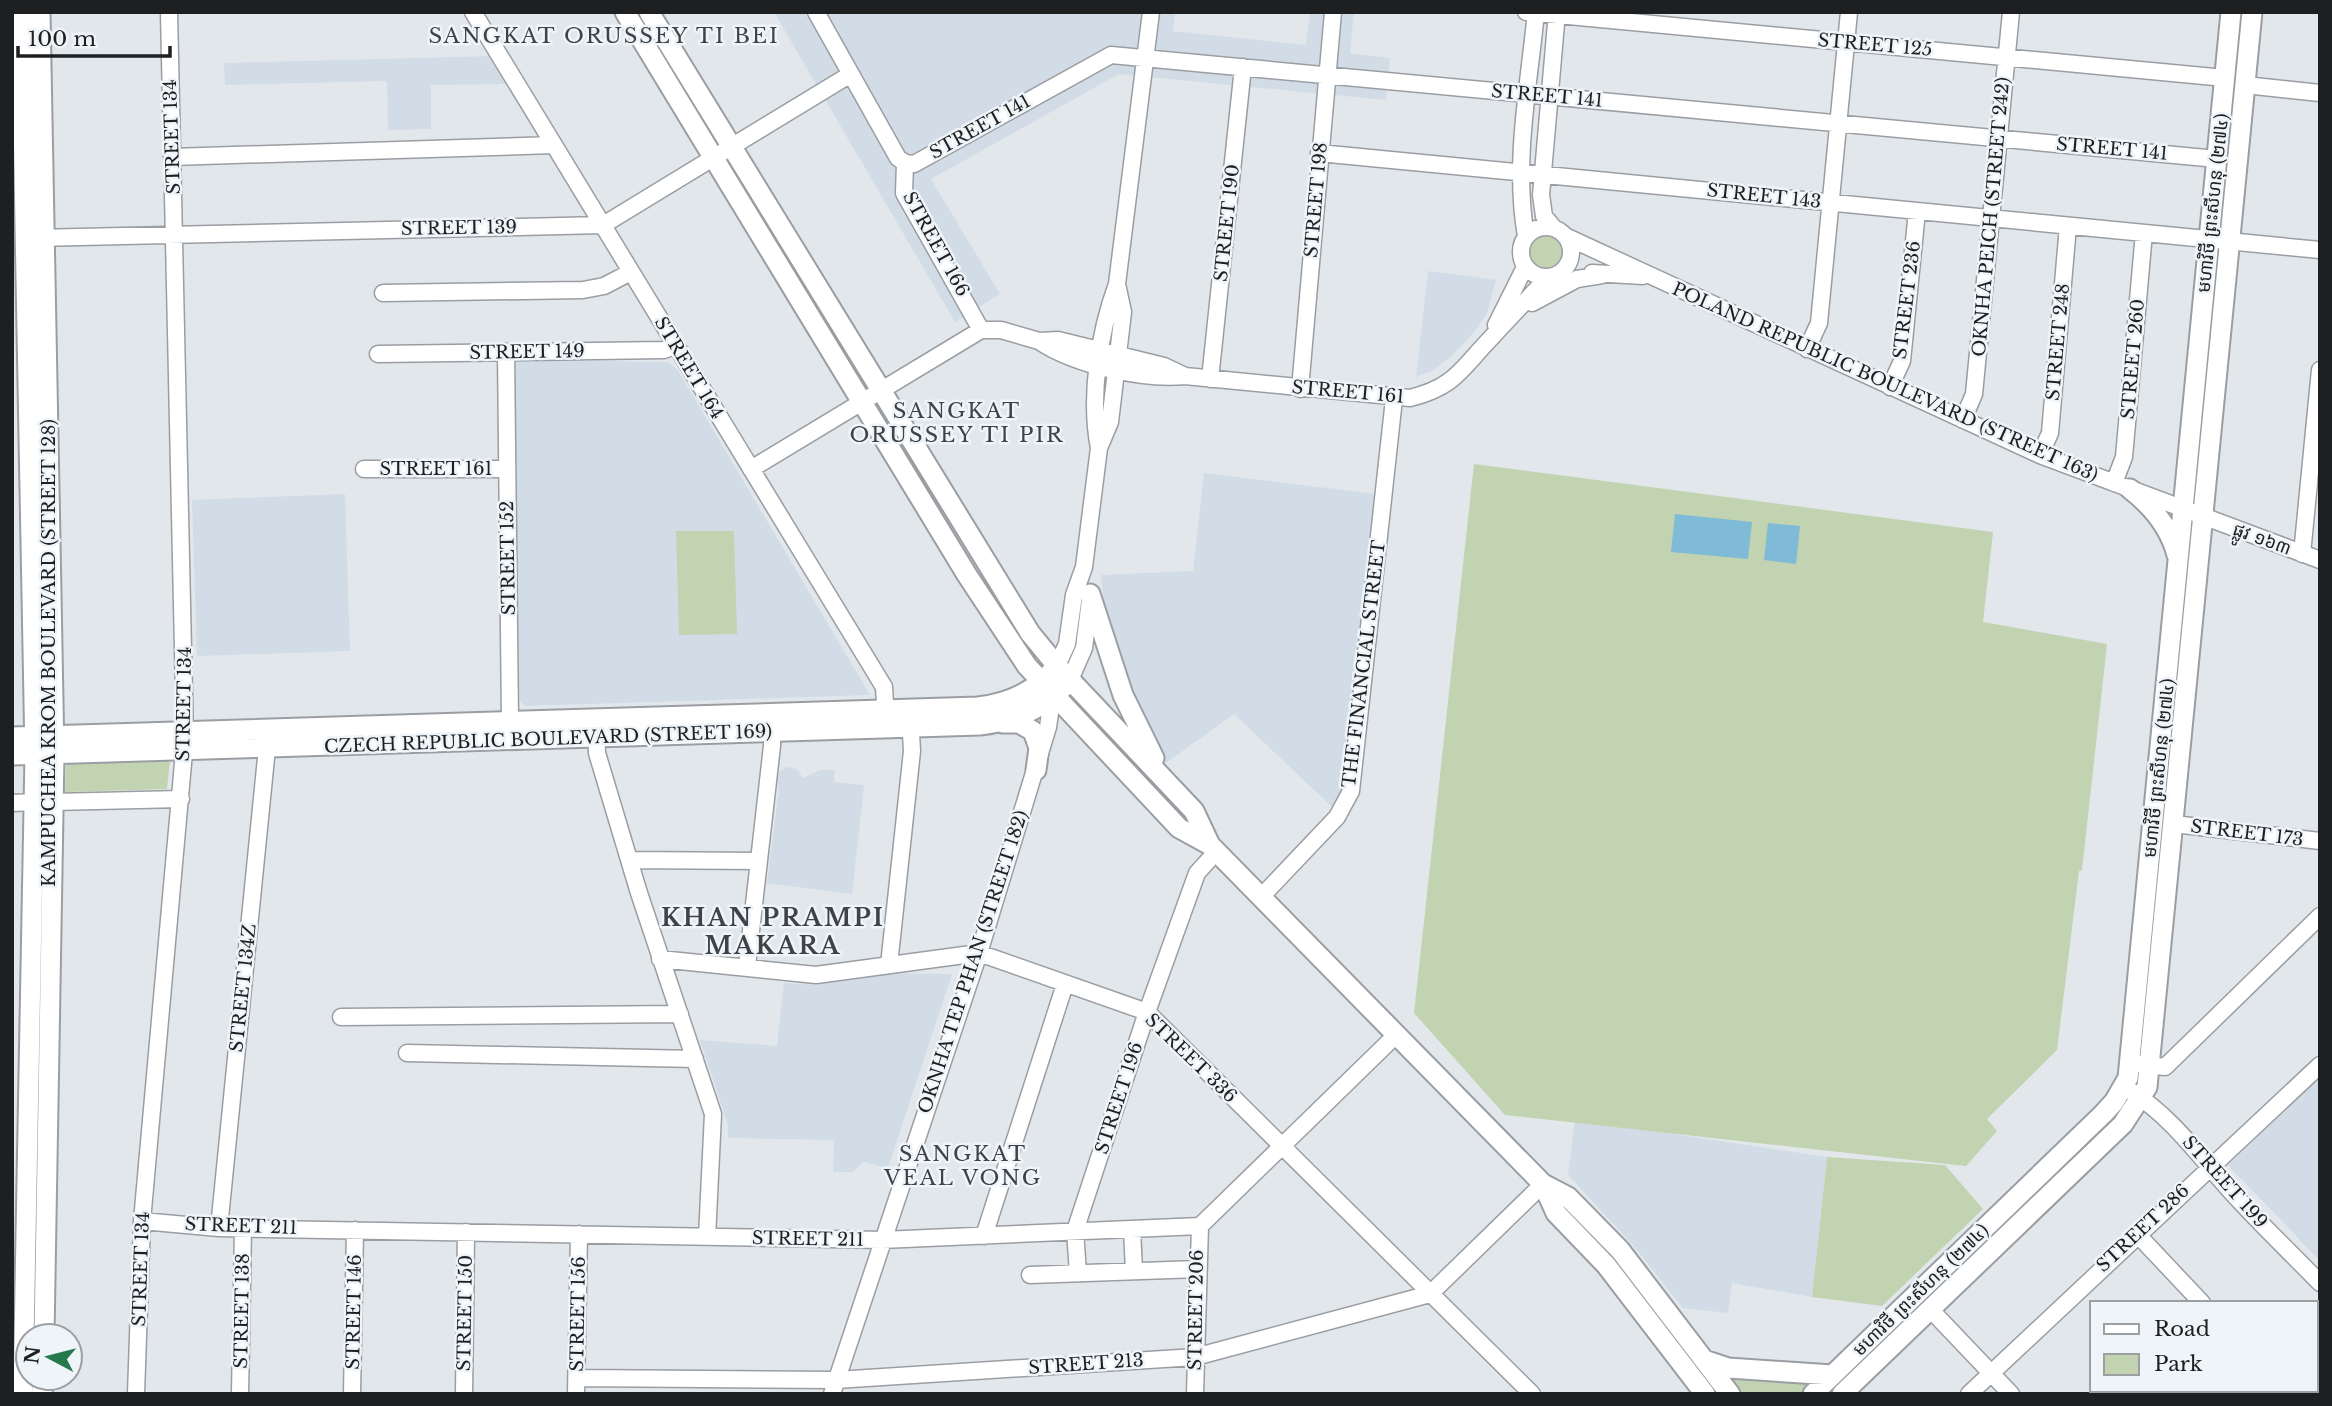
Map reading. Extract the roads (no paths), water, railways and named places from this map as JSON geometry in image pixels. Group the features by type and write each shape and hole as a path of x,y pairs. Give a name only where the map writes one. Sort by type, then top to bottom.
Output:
{"main road":[{"name":"KAMPUCHEA KROM BOULEVARD (STREET 128)","path":"21,12 34,238 45,745 44,1322"},
{"name":"KAMPUCHEA KROM BOULEVARD (STREET 128)","path":"34,238 40,12"},
{"path":"625,12 1013,648 1048,690 1179,828 1213,849 1543,1184 1568,1197 1620,1250 1730,1394"},
{"path":"649,12 1030,633 1194,811 1213,849"},
{"name":"មហាវិថី ព្រះសីហនុ (២៧៤)","path":"1813,1394 2103,1114 2124,1087 2130,1063 2231,12"},
{"name":"មហាវិថី ព្រះសីហនុ (២៧៤)","path":"1842,1394 2123,1124 2142,1098 2150,1065 2252,12"},
{"path":"2122,486 2149,503 2173,541 2178,561"},
{"path":"967,575 987,562"},
{"path":"1090,594 1123,695 1166,781"},
{"name":"CZECH REPUBLIC BOULEVARD (STREET 169)","path":"185,741 267,748 596,728 910,719 995,723 1026,714 1064,673"},
{"name":"CZECH REPUBLIC BOULEVARD (STREET 169)","path":"910,719 991,705 1048,690"},
{"name":"CZECH REPUBLIC BOULEVARD (STREET 169)","path":"12,737 45,745 185,741 510,722 596,728"},
{"path":"995,723 1019,723 1033,731 1039,748 1036,770"},
{"name":"CZECH REPUBLIC BOULEVARD (STREET 169)","path":"12,755 45,745"},
{"name":"KAMPUCHEA KROM BOULEVARD (STREET 128)","path":"23,1394 25,1217 44,802"},
{"path":"1543,1184 1556,1213 1606,1265 1705,1394"},
{"path":"25,1217 46,1217"},
{"path":"1704,1360 1728,1368 1832,1374"}],"street":[{"name":"STREET 134","path":"136,1394 142,1221 185,741 169,12"},
{"name":"STREET 164","path":"473,12 884,687 886,720"},
{"path":"816,12 898,158 905,163"},
{"path":"1099,448 1094,421 1101,358 1107,312 1117,284 1151,12"},
{"name":"STREET 198","path":"1300,389 1333,12"},
{"name":"STREET 125","path":"1526,12 2225,78"},
{"path":"1807,349 1819,323 1849,12"},
{"name":"OKNHA PEICH (STREET 242)","path":"1963,420 1974,394 2011,12"},
{"path":"1536,13 1521,173 1526,236 1521,248 1525,267 1534,275 1547,278 1566,269 1572,253 1567,237 1553,228 1541,206 1557,14"},
{"name":"STREET 141","path":"905,163 914,164 1111,55 2217,159"},
{"name":"STREET 190","path":"1210,379 1243,67"},
{"path":"603,225 851,74"},
{"path":"2245,85 2320,93"},
{"path":"173,157 554,145"},
{"name":"STREET 143","path":"1319,153 2320,250"},
{"name":"STREET 166","path":"905,163 904,193 981,330"},
{"name":"STREET 236","path":"1891,387 1902,361 1917,211"},
{"name":"STREET 139","path":"34,238 603,225"},
{"name":"STREET 248","path":"2040,455 2050,433 2068,226"},
{"path":"1526,236 1536,229 1553,228"},
{"name":"STREET 260","path":"2122,486 2144,233"},
{"name":"POLAND REPUBLIC BOULEVARD (STREET 163)","path":"1567,237 1645,276 2040,455 2204,517"},
{"name":"STREET 161","path":"1488,340 1525,267"},
{"name":"POLAND REPUBLIC BOULEVARD (STREET 163)","path":"1566,269 1602,275 1645,276"},
{"path":"383,293 583,290 604,286 631,272"},
{"path":"1507,321 1551,291 1577,279 1602,275"},
{"name":"STREET 161","path":"981,330 1001,330 1039,341 1058,340 1101,358 1162,378 1185,376 1394,399 1428,394 1464,371 1488,340 1547,278"},
{"path":"1064,673 1074,595 1084,567 1099,448 1110,422 1123,312 1117,284"},
{"path":"751,469 981,330"},
{"name":"STREET 149","path":"378,354 664,350 676,345"},
{"name":"STREET 152","path":"506,352 510,722"},
{"path":"2302,554 2315,463 2320,373"},
{"name":"THE FINANCIAL STREET","path":"1261,897 1337,817 1351,791 1394,399"},
{"name":"STREET 161","path":"364,469 507,469"},
{"name":"ផ្លូវ ១៦៣","path":"2204,517 2320,560"},
{"path":"1064,673 1084,648 1090,594 1084,567"},
{"name":"OKNHA TEP PHAN (STREET 182)","path":"834,1387 979,953 1036,770 1048,690"},
{"path":"889,965 912,751 910,719"},
{"path":"747,967 772,723"},
{"path":"596,728 597,753 660,959 713,1114 707,1237"},
{"name":"STREET 134Z","path":"219,1228 267,748"},
{"path":"12,803 181,799"},
{"name":"STREET 173","path":"2174,824 2320,841"},
{"name":"STREET 196","path":"1075,1231 1147,1012 1197,873 1213,849"},
{"path":"630,860 759,860"},
{"path":"2130,1063 2165,1067 2320,916"},
{"name":"STREET 336","path":"660,959 816,975 979,953 1147,1012 1532,1394"},
{"path":"984,1236 1065,984"},
{"path":"341,1017 680,1014"},
{"path":"1200,1226 1396,1035"},
{"path":"407,1053 695,1059"},
{"name":"STREET 286","path":"1969,1394 2320,1065"},
{"name":"STREET 199","path":"2124,1087 2154,1106 2320,1283"},
{"name":"STREET 213","path":"577,1386 834,1387 1195,1357 1430,1294 1543,1184"},
{"name":"STREET 211","path":"142,1221 219,1228 882,1240 1200,1226"},
{"name":"STREET 206","path":"1195,1394 1200,1226"},
{"name":"STREET 138","path":"240,1394 243,1228"},
{"path":"1132,1229 1134,1271"},
{"name":"STREET 146","path":"352,1394 355,1230"},
{"path":"1075,1231 1078,1273"},
{"name":"STREET 150","path":"464,1394 466,1232"},
{"name":"STREET 156","path":"577,1386 579,1234"},
{"path":"2137,1234 2200,1301"},
{"path":"1030,1275 1198,1269"},
{"path":"1930,1309 2011,1394"}],"water":[{"path":"1675,514 1752,522 1748,559 1671,552"},
{"path":"1768,523 1800,526 1796,564 1764,560"}],"district":[{"name":"SANGKAT ORUSSEY TI BEI","path":"604,36"},
{"name":"SANGKAT ORUSSEY TI PIR","path":"957,423"},
{"name":"KHAN PRAMPI MAKARA","path":"773,931"},
{"name":"SANGKAT VEAL VONG","path":"963,1166"}]}
